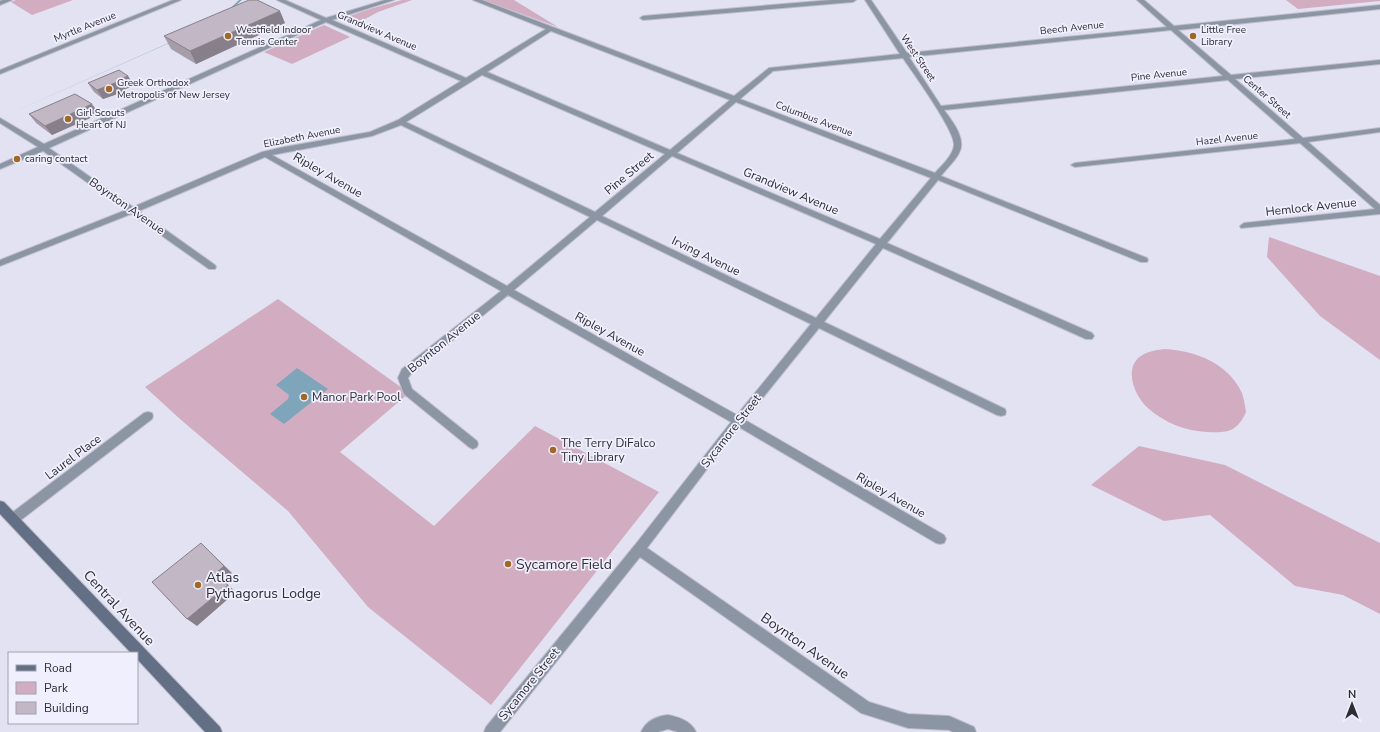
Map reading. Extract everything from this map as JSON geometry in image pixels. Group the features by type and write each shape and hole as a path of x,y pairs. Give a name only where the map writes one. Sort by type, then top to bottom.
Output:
{"main road":[{"name":"Central Avenue","path":"0,506 215,732"}],"street":[{"path":"0,4 9,0"},
{"name":"Myrtle Avenue","path":"0,72 178,0"},
{"name":"Grandview Avenue","path":"280,0 466,81"},
{"path":"0,167 326,20 391,0"},
{"name":"Columbus Avenue","path":"476,0 936,177 1144,260"},
{"path":"643,18 853,0"},
{"name":"West Street","path":"868,0 952,127"},
{"name":"Center Street","path":"1140,0 1380,210"},
{"name":"Beech Avenue","path":"767,73 771,69 777,68 1380,7"},
{"name":"Elizabeth Avenue","path":"0,263 133,210 265,154 284,149 372,134 401,122 552,28"},
{"name":"Pine Avenue","path":"939,108 1380,62"},
{"name":"Grandview Avenue","path":"482,72 883,244 1089,336"},
{"name":"Pine Street","path":"507,291 767,73"},
{"name":"Boynton Avenue","path":"0,120 43,147 212,266"},
{"name":"Irving Avenue","path":"401,122 1001,412"},
{"name":"Sycamore Street","path":"490,732 639,549 738,421 936,177 958,148 957,139 952,127"},
{"name":"Hazel Avenue","path":"1075,165 1301,141 1380,130"},
{"name":"Ripley Avenue","path":"265,154 738,421 940,539"},
{"name":"Hemlock Avenue","path":"1244,226 1380,210"},
{"name":"Boynton Avenue","path":"473,444 408,391 403,378 411,366 507,291"},
{"name":"Laurel Place","path":"13,519 148,416"},
{"name":"Boynton Avenue","path":"639,549 866,708 908,720 949,723 969,732"},
{"path":"648,732 658,724 669,722 678,724 689,732"}],"green space":[{"path":"16,0 73,0 32,15 11,2"},
{"path":"402,0 412,0 378,12 354,25 341,19 370,9"},
{"path":"483,0 514,0 558,27"},
{"path":"1286,0 1380,0 1380,1 1298,9"},
{"path":"324,25 350,37 292,64 264,52"},
{"path":"1269,237 1380,276 1380,360 1320,316 1267,257"},
{"path":"278,299 409,393 340,452 434,526 535,426 659,492 491,705 368,607 288,511 180,419 145,387"},
{"path":"1165,349 1188,352 1210,360 1220,366 1228,374 1236,383 1244,400 1246,412 1239,424 1231,430 1221,432 1191,430 1169,422 1155,414 1145,405 1140,399 1132,380 1135,362 1144,354"},
{"path":"1139,446 1225,465 1380,543 1380,614 1343,595 1295,586 1210,515 1164,521 1091,485"}],"water":[{"path":"239,0 242,0 217,22 0,118 216,22"},
{"name":"Manor Park Pool","path":"297,368 328,389 284,424 270,414 288,399 289,395 276,385"}],"building":[{"path":"249,0 257,0 280,11 190,51 164,36"},
{"path":"119,70 128,76 119,80 120,81 97,90 88,83"},
{"path":"75,94 92,104 45,126 29,114"},
{"name":"Atlas Pythagorus Lodge","path":"201,543 224,566 215,574 228,585 187,619 152,582"}],"place":[{"name":"Westfield Indoor Tennis Center","path":"228,36"},
{"name":"Little Free Library","path":"1193,36"},
{"name":"Greek Orthodox Metropolis of New Jersey","path":"109,89"},
{"name":"Girl Scouts Heart of NJ","path":"68,119"},
{"name":"caring contact","path":"17,159"},
{"name":"Manor Park Pool","path":"304,397"},
{"name":"The Terry DiFalco Tiny Library","path":"553,450"},
{"name":"Sycamore Field","path":"508,564"},
{"name":"Atlas Pythagorus Lodge","path":"198,585"}]}
